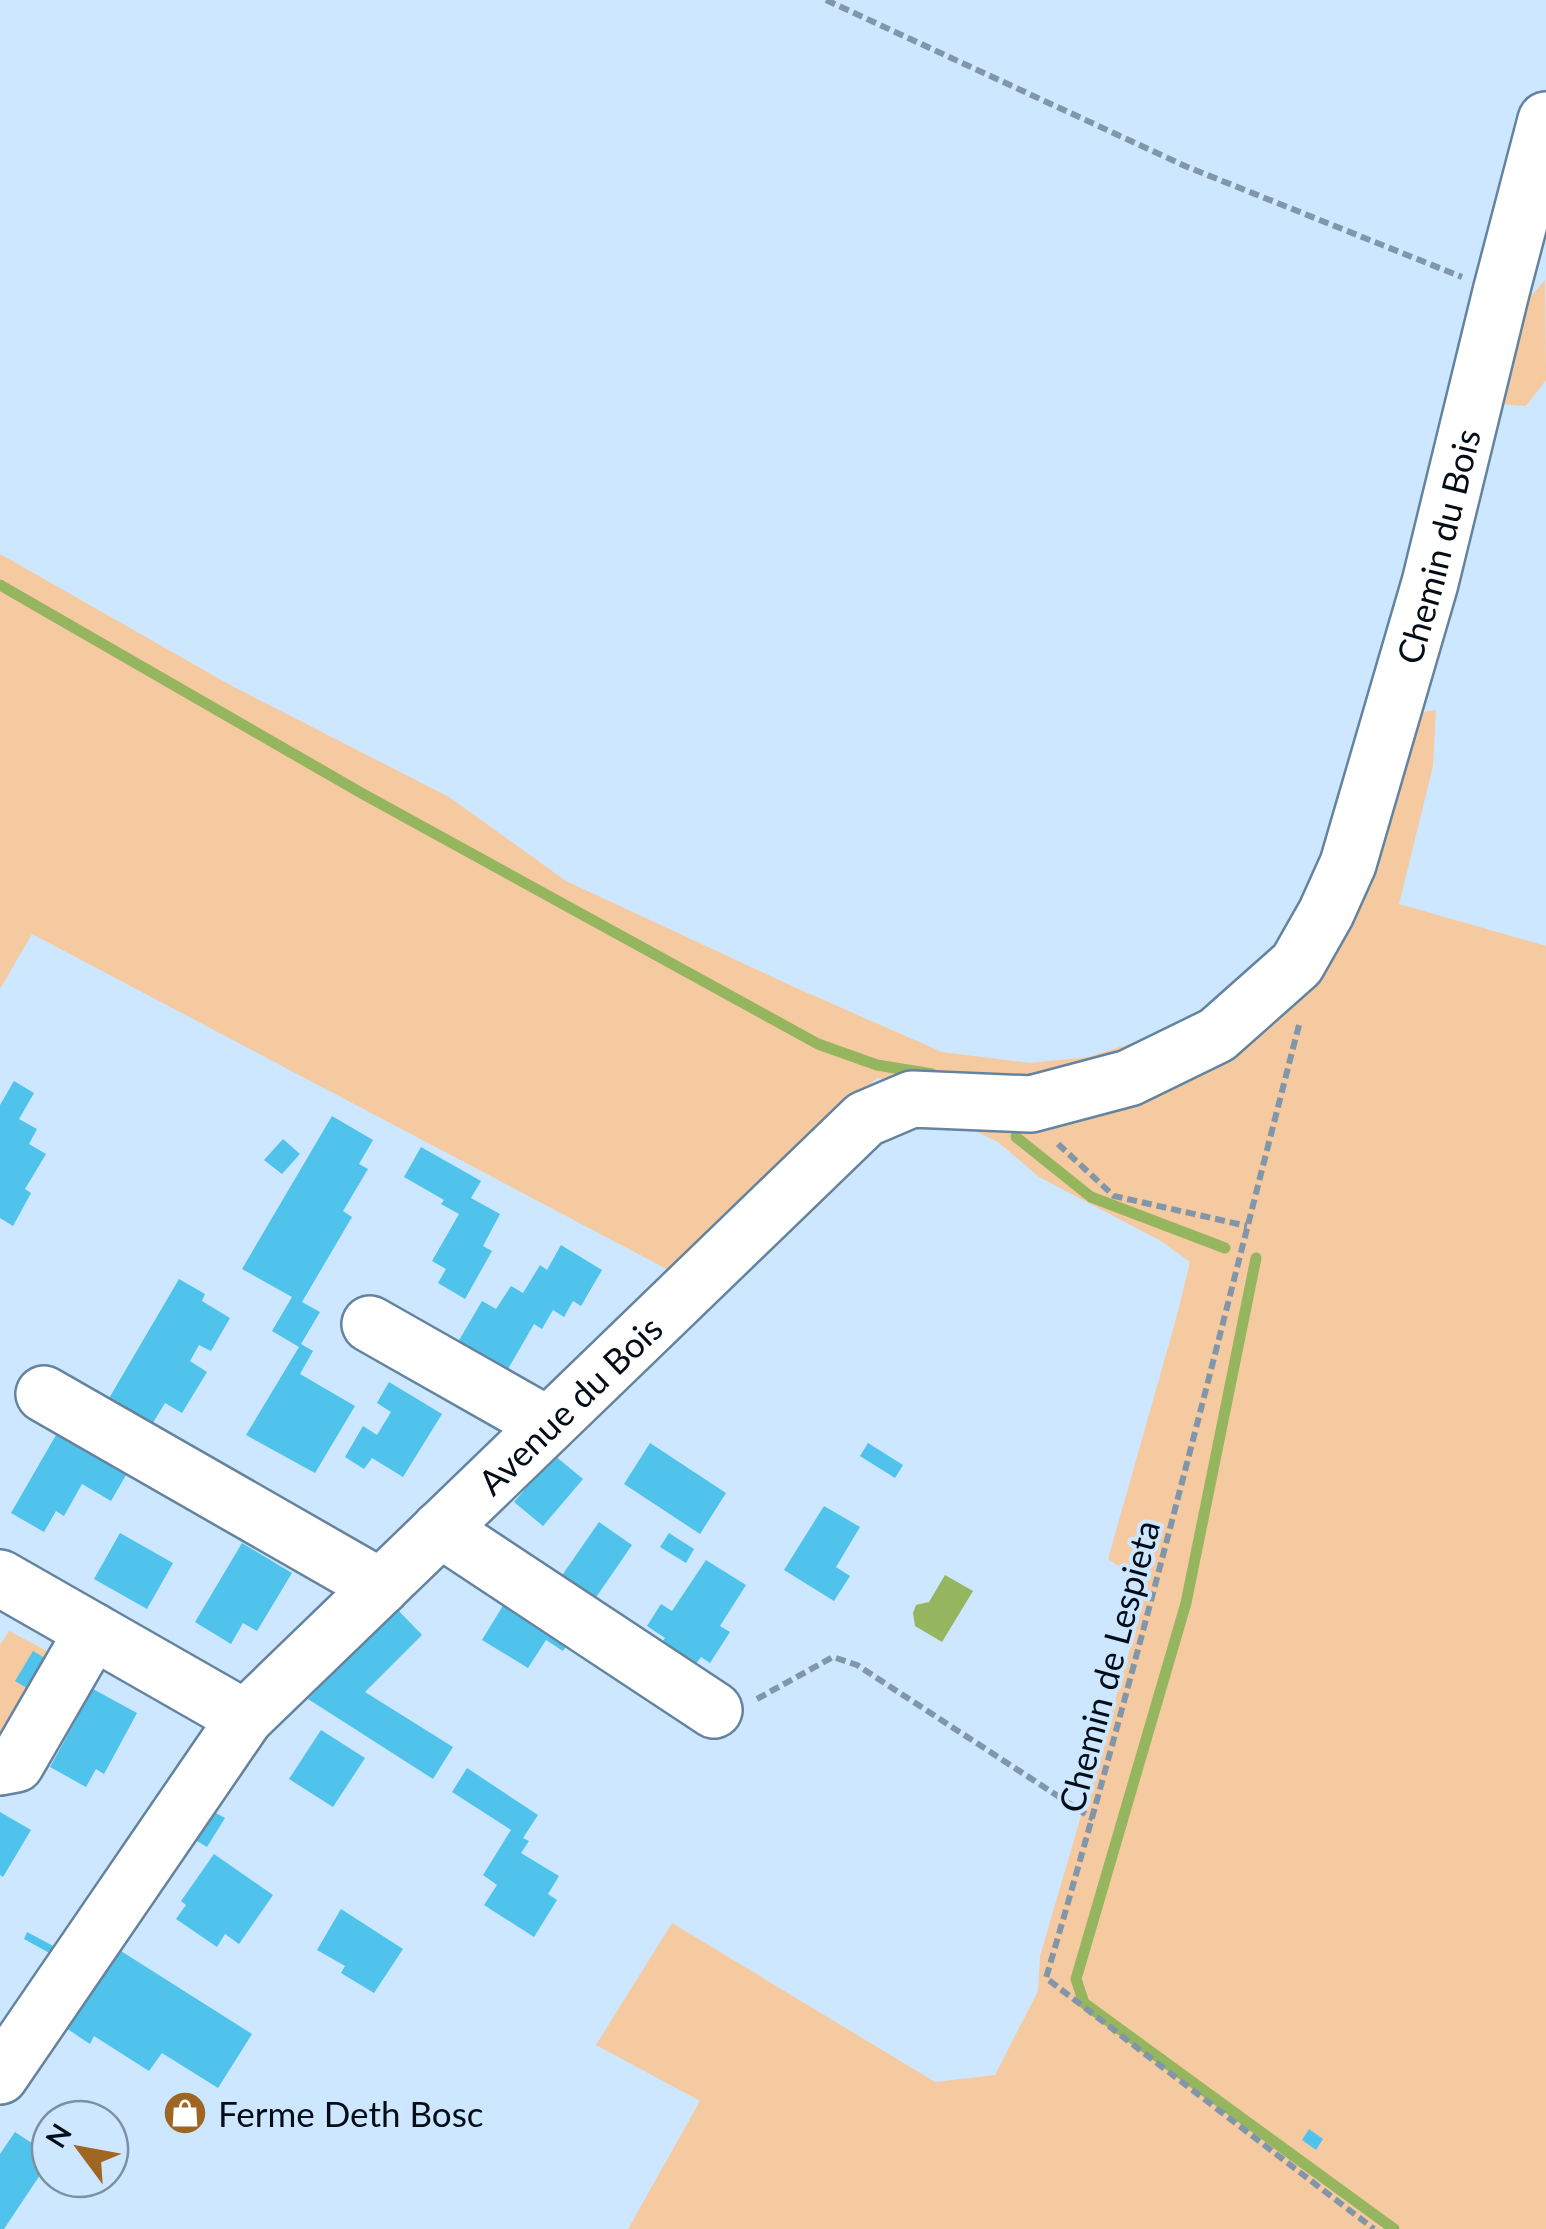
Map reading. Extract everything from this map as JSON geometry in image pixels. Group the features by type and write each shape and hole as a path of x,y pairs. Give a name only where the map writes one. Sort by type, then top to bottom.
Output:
{"street":[{"name":"Chemin du Bois","path":"1296,964 1348,864 1430,582 1546,120"},
{"name":"Avenue du Bois","path":"0,2076 245,1718 865,1119 912,1099 1031,1104 1129,1078 1217,1035 1296,964"},
{"path":"370,1324 548,1425"},
{"path":"44,1394 381,1587"},
{"path":"440,1528 714,1710"},
{"path":"6,1596 93,1631 245,1718"},
{"path":"0,1766 16,1764 93,1631"}],"path":[{"path":"826,0 1185,166 1501,292"},
{"name":"Chemin de Lespieta","path":"1296,964 1299,1024 1164,1555 1046,1978 1374,2229"},
{"path":"1031,1104 1056,1142 1114,1196 1247,1226"},
{"path":"714,1710 730,1714 833,1657 857,1665 1093,1820"}],"shaded area":[{"path":"1545,280 1546,380 1526,406 1499,404 1522,306"},
{"path":"0,554 232,686 449,797 566,881 942,1052 1030,1063 1088,1057 1191,1025 1251,974 1305,906 1411,714 1436,710 1433,766 1399,904 1546,946 1546,2229 628,2229 700,2101 596,2045 672,1923 935,2082 995,2075 1038,1991 1040,1956 1141,1611 1142,1582 1108,1559 1190,1262 1161,1241 1039,1177 998,1142 971,1129 961,1089 877,1078 676,1274 32,934 0,989"},
{"path":"945,1575 973,1591 942,1642 915,1626 913,1613 916,1605 929,1602"},
{"path":"9,1631 64,1660 0,1750 0,1645"}],"building":[{"path":"14,1081 34,1093 19,1119 37,1129 29,1144 46,1154 25,1189 31,1193 13,1226 0,1218 0,1105"},
{"path":"332,1116 373,1140 359,1164 368,1169 343,1211 352,1217 302,1302 320,1312 301,1344 313,1351 300,1374 355,1406 315,1473 246,1435 299,1347 272,1331 292,1297 242,1269"},
{"path":"283,1139 300,1154 282,1174 264,1160"},
{"path":"421,1147 481,1181 471,1198 500,1214 483,1246 492,1251 465,1299 438,1283 446,1269 432,1261 459,1214 441,1204 444,1200 404,1177"},
{"path":"561,1245 602,1270 581,1306 573,1301 564,1317 553,1310 542,1329 534,1324 500,1383 451,1354 482,1301 496,1309 511,1286 523,1293 540,1265 547,1270"},
{"path":"179,1279 205,1294 202,1301 230,1318 211,1351 199,1345 190,1361 207,1372 182,1413 165,1403 151,1426 108,1400"},
{"path":"389,1382 442,1414 403,1477 372,1458 364,1469 345,1457 363,1426 377,1435 391,1412 377,1403"},
{"path":"56,1435 126,1475 111,1501 82,1484 64,1516 56,1511 44,1532 11,1513"},
{"path":"650,1443 726,1493 700,1534 624,1484"},
{"path":"868,1443 903,1465 895,1478 860,1456"},
{"path":"554,1455 583,1479 543,1526 514,1502"},
{"path":"824,1506 860,1527 836,1567 850,1576 834,1601 784,1570"},
{"path":"599,1522 632,1545 588,1609 554,1587"},
{"path":"120,1533 173,1563 147,1609 94,1579"},
{"path":"669,1533 694,1549 686,1563 660,1547"},
{"path":"242,1543 292,1573 257,1631 243,1623 231,1644 195,1622"},
{"path":"706,1560 746,1585 720,1626 730,1632 710,1663 701,1657 689,1673 656,1652 665,1638 647,1626 661,1604 672,1611"},
{"path":"510,1594 575,1633 563,1651 546,1640 528,1668 482,1640"},
{"path":"397,1609 422,1635 365,1692 453,1747 433,1779 308,1699"},
{"path":"33,1651 48,1660 30,1690 15,1681"},
{"path":"93,1689 137,1713 104,1774 96,1769 86,1787 50,1767"},
{"path":"321,1730 365,1758 333,1807 289,1779"},
{"path":"467,1768 538,1815 523,1838 529,1841 521,1853 559,1876 548,1894 557,1900 534,1937 484,1905 497,1885 483,1875 511,1830 452,1792"},
{"path":"210,1810 225,1818 207,1847 190,1837"},
{"path":"0,1812 31,1830 3,1877 0,1875"},
{"path":"214,1854 273,1895 239,1944 225,1934 217,1947 176,1919 186,1905 181,1901"},
{"path":"341,1909 403,1949 374,1993 341,1973 345,1966 317,1950"},
{"path":"27,1932 57,1948 53,1955 24,1939"},
{"path":"113,1946 252,2034 218,2088 162,2053 149,2071 94,2036 90,2044 57,2022"},
{"path":"1309,2129 1323,2139 1316,2150 1302,2140"},
{"path":"15,2132 30,2142 30,2190 4,2229 0,2229 0,2154"}],"waterway":[{"path":"0,585 363,794 818,1044 877,1065 932,1074"},
{"path":"1016,1137 1091,1197 1225,1248"},
{"path":"1256,1258 1186,1603 1076,1979 1084,2003 1394,2229"}],"place":[{"name":"Ferme Deth Bosc","path":"185,2113"}]}
